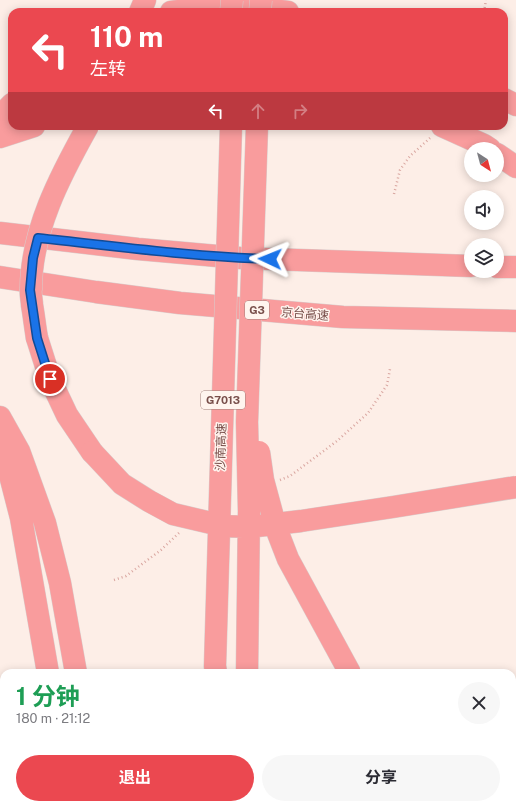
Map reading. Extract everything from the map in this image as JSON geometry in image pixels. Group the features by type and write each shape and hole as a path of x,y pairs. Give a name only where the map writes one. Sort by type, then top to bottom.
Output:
{"highway":[{"path":"200,8 214,6 267,8"},
{"path":"0,116 8,108"},
{"path":"0,137 22,130"},
{"path":"86,130 51,198 33,258 30,290 37,338 50,379 67,415 92,452 122,484 173,514 224,526 250,527 301,521 516,487"},
{"name":"沙南高速","path":"216,669 231,130"},
{"name":"沙南高速","path":"247,669 249,511 247,422 257,130"},
{"path":"438,130 475,142"},
{"path":"504,159 516,167"},
{"path":"0,233 138,249 240,258 464,266"},
{"path":"504,267 516,267"},
{"name":"京台高速","path":"0,277 180,303 343,317 516,321"},
{"path":"249,358 263,480 276,528 288,559 348,669"},
{"path":"0,417 19,451 44,523 60,583 75,669"},
{"path":"0,440 20,518 47,669"}],"path":[{"path":"394,194 400,170 410,156 438,130"}],"route":[{"path":"50,379 37,338 30,290 33,258 38,238 138,249 240,258 270,259"}]}
